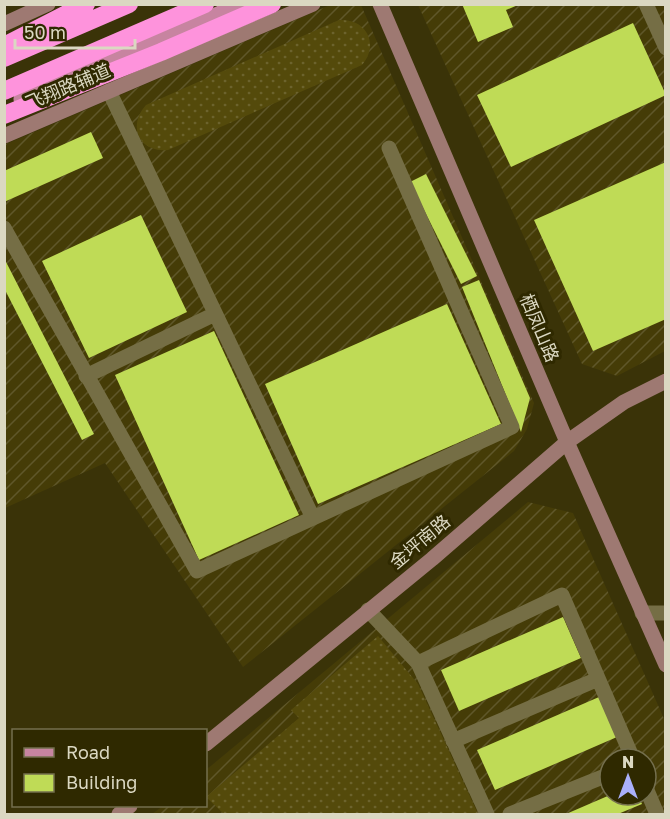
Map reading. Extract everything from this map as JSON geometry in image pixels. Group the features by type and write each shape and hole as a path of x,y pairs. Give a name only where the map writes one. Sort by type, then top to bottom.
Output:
{"highway":[{"path":"4,44 86,4"},
{"path":"4,58 129,4"},
{"path":"4,91 205,4"},
{"path":"4,115 161,52 272,4"}],"main road":[{"path":"4,44 91,4"},
{"path":"4,106 241,4"}],"street":[{"path":"4,24 48,4"},
{"name":"飞翔路辅道","path":"4,136 312,4"},
{"name":"栖凤山路","path":"380,4 567,442 666,665"},
{"path":"646,4 666,48"},
{"path":"109,91 313,519"},
{"path":"4,228 198,571 512,427 389,148"},
{"path":"86,376 215,314"},
{"name":"金坪南路","path":"207,743 432,559 567,442 624,402 666,381"},
{"path":"418,663 562,595 628,747"},
{"path":"369,610 418,663 487,814"},
{"path":"642,613 666,613"},
{"path":"453,741 598,679"},
{"path":"510,814 598,779"}],"shaded area":[{"path":"330,5 361,5 534,403 527,429 514,451 243,667 105,463 5,508 4,145"},
{"path":"418,5 665,5 665,351 617,376 582,364"},
{"path":"339,20 357,23 367,34 370,49 362,65 168,150 158,150 143,143 137,129 137,121 146,105"},
{"path":"528,502 573,513 665,721 665,814 152,814 162,807 207,807 207,769"},
{"path":"378,636 418,684 478,814 224,814 207,796 299,718 291,710"}],"building":[{"path":"462,4 518,5 506,10 513,27 478,42"},
{"path":"633,23 666,95 511,167 477,95"},
{"path":"91,132 103,158 4,202 4,171"},
{"path":"666,162 666,319 593,351 534,220"},
{"path":"426,174 477,276 461,284 410,182"},
{"path":"141,215 187,312 89,358 42,261"},
{"path":"4,258 94,434 82,440 4,288"},
{"path":"479,280 530,398 521,432 462,287"},
{"path":"447,304 501,424 318,504 265,384"},
{"path":"214,331 299,515 199,560 115,375"},
{"path":"563,617 581,658 459,711 441,670"},
{"path":"599,697 617,737 495,790 477,750"},
{"path":"598,800 598,807 635,807 618,814 566,814"}]}
